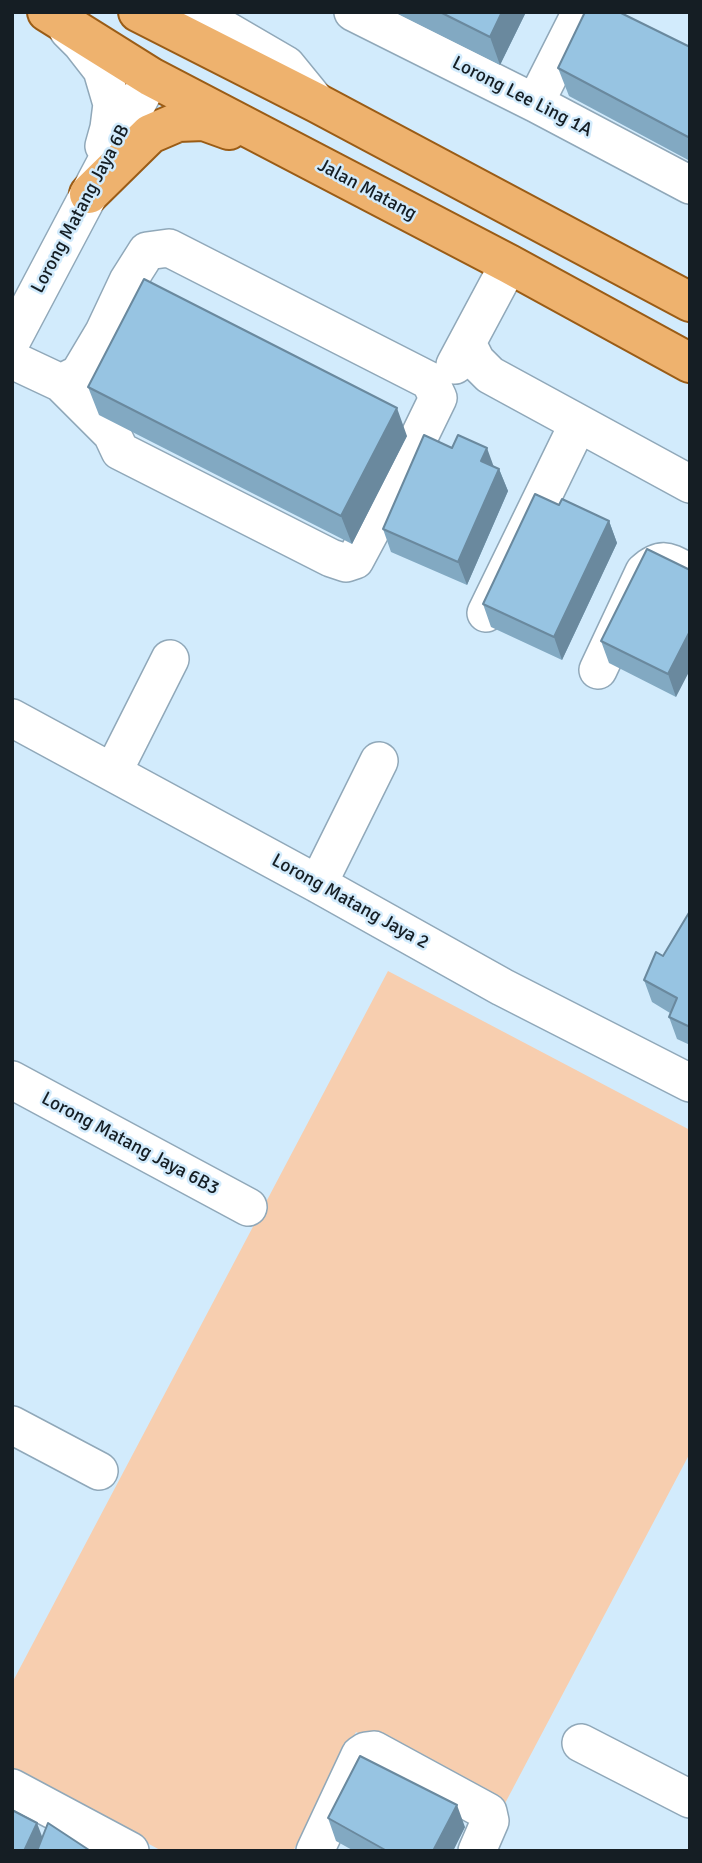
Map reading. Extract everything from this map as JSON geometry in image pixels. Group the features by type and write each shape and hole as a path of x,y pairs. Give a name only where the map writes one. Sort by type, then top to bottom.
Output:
{"main road":[{"path":"96,12 138,42 150,77"},
{"path":"138,12 317,103 690,302"},
{"name":"Jalan Matang","path":"50,14 150,77 509,264 690,363"},
{"path":"89,194 150,134 178,122 204,121 300,155"}],"street":[{"path":"195,12 286,65 317,103"},
{"name":"Lorong Lee Ling 1A","path":"353,12 535,103 690,185"},
{"path":"535,103 581,12"},
{"path":"50,14 81,43 102,70 112,104 109,128 89,194"},
{"name":"Lorong Matang Jaya 6B","path":"12,340 150,77"},
{"path":"61,383 79,374 128,281 147,251 169,248 429,381 438,398"},
{"path":"12,360 61,383 112,435 120,451 346,564 355,561 509,264"},
{"path":"467,343 475,361 490,375 690,484"},
{"path":"519,490 568,418"},
{"path":"486,613 568,418"},
{"path":"598,670 644,572 653,563 664,561 690,573"},
{"path":"113,772 170,659"},
{"name":"Lorong Matang Jaya 2","path":"12,718 502,987 690,1083"},
{"path":"318,884 379,761"},
{"name":"Lorong Matang Jaya 6B3","path":"12,1080 248,1207"},
{"path":"12,1424 99,1471"},
{"path":"581,1743 690,1799"},
{"path":"315,1851 360,1755 374,1750 488,1812 490,1821 477,1851"},
{"path":"12,1788 130,1851"}],"shaded area":[{"path":"388,971 690,1130 690,1453 502,1809 356,1732 293,1851 162,1851 12,1771 12,1683"}],"building":[{"path":"440,12 502,12 490,37"},
{"path":"585,12 619,12 690,47 690,138 558,68"},
{"path":"144,279 397,408 341,516 88,387"},
{"path":"424,435 452,448 458,435 487,448 481,461 499,469 458,562 383,529"},
{"path":"535,494 559,505 562,499 609,521 554,637 483,604"},
{"path":"647,549 690,570 690,631 668,674 601,641"},
{"path":"690,911 690,1027 669,1017 677,998 644,980 656,952 663,956"},
{"path":"360,1756 457,1805 433,1851 387,1851 328,1818"},
{"path":"12,1810 37,1823 24,1851 12,1851"},
{"path":"48,1823 89,1850 89,1851 37,1851"}]}
